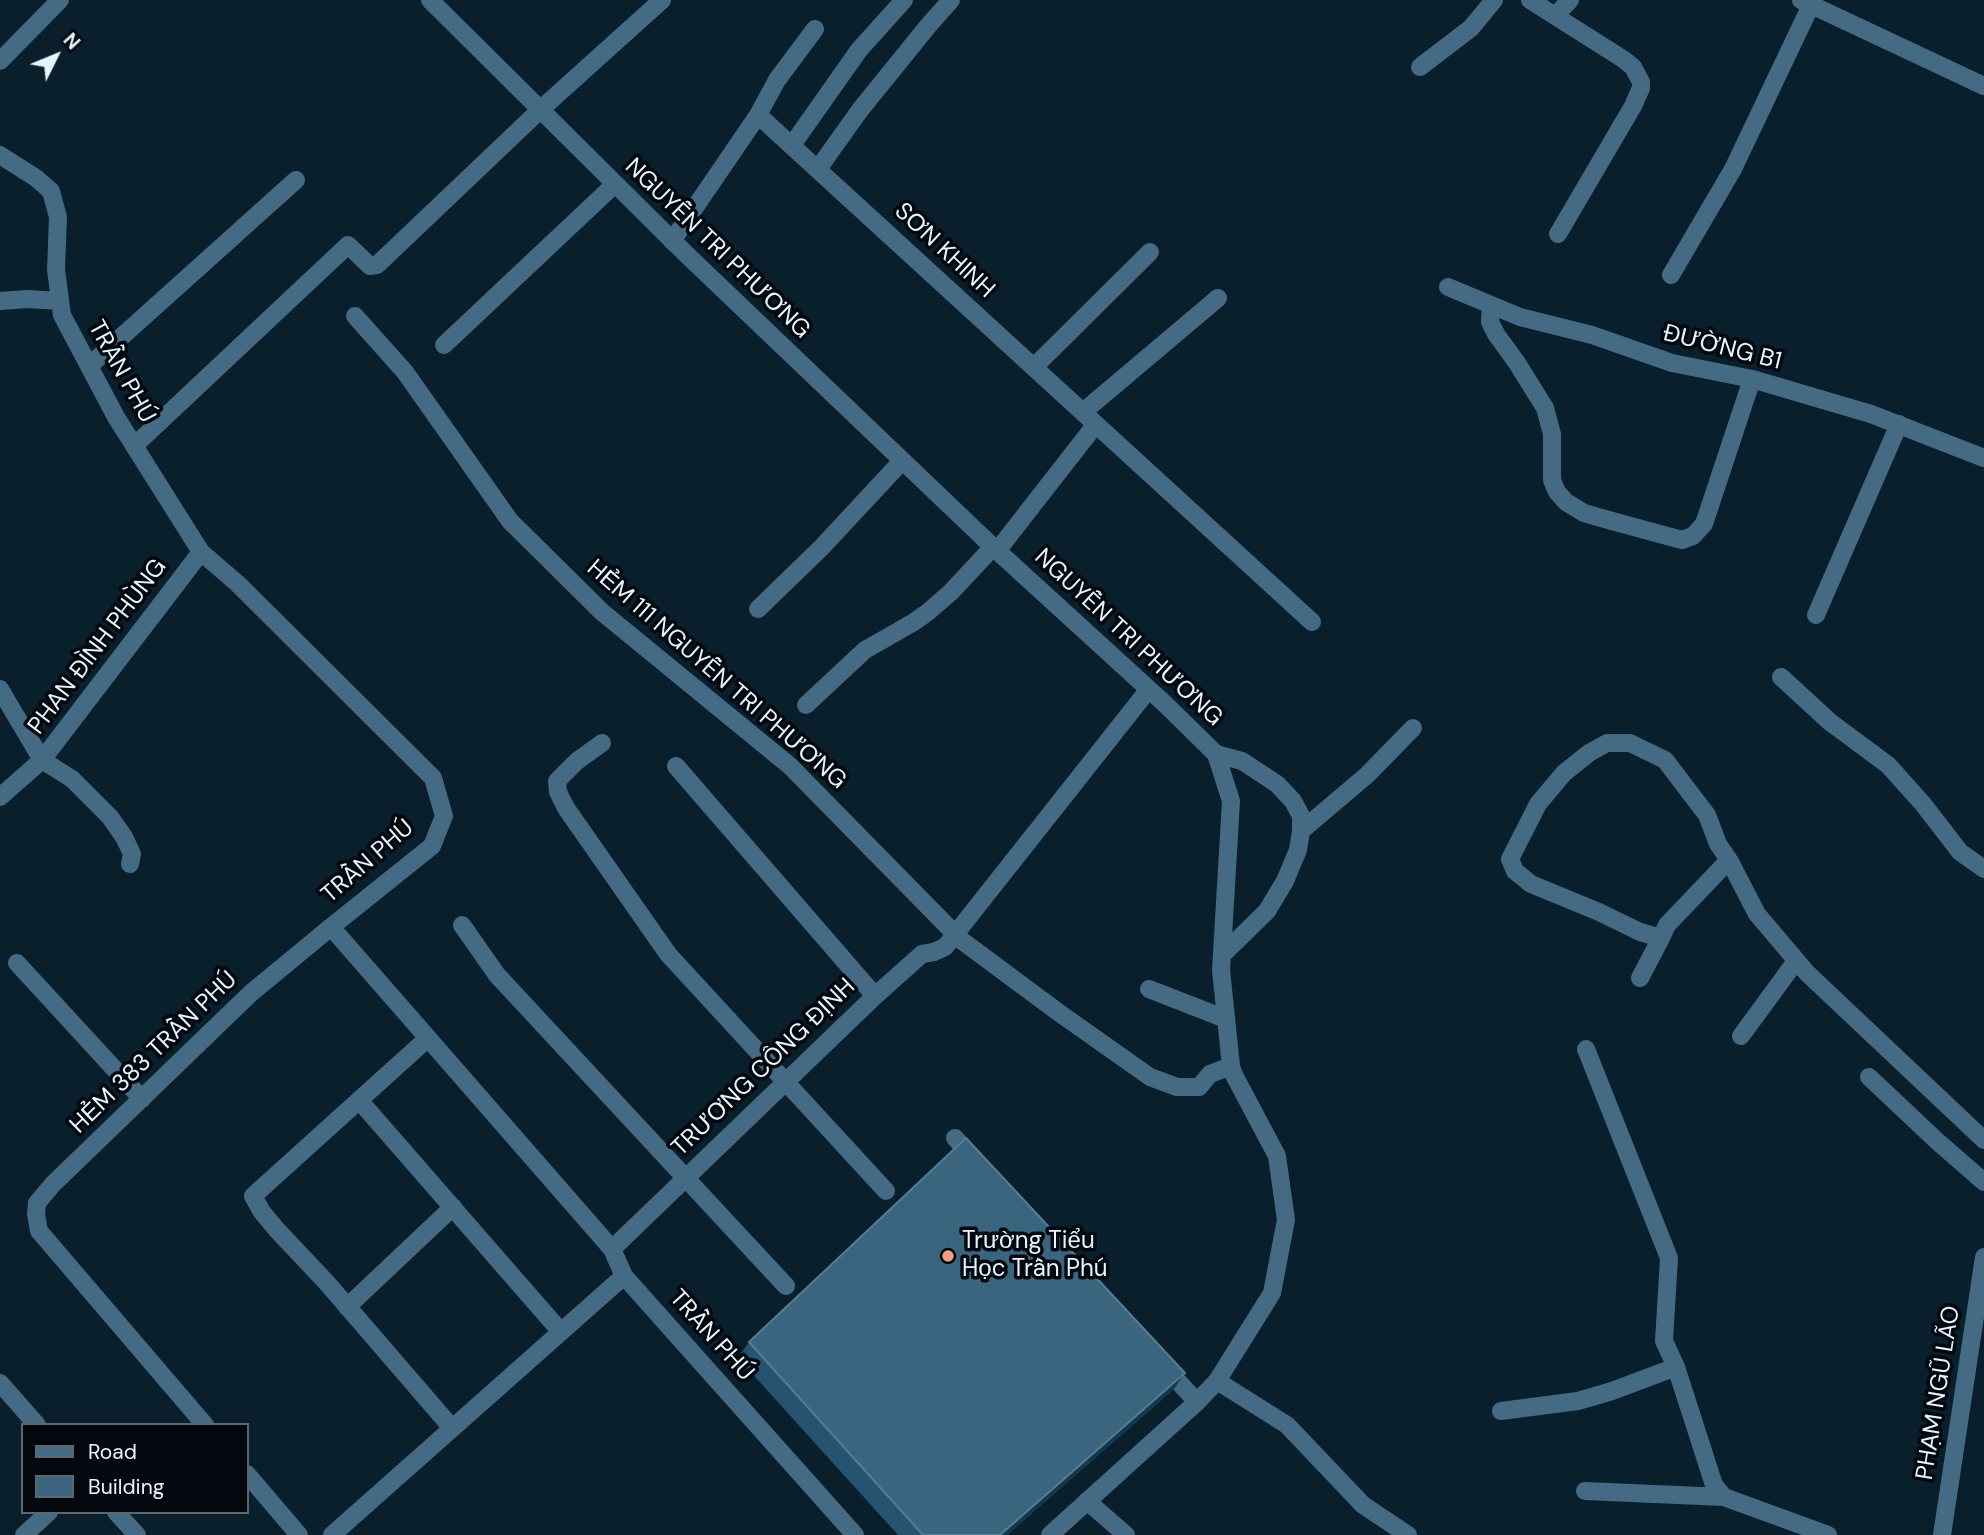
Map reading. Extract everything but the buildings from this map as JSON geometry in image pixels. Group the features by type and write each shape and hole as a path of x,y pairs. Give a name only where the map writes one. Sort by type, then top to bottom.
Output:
{"street":[{"name":"NGUYỄN TRI PHƯƠNG","path":"430,0 672,241 995,549 1216,754 1231,801 1221,970 1231,1066 1277,1156 1286,1220 1272,1293 1217,1381 1050,1535"},
{"path":"134,446 348,245 370,266 377,265 540,110 662,0"},
{"path":"792,145 859,50 904,0"},
{"path":"818,169 860,110 951,0"},
{"path":"1420,67 1471,28 1494,0"},
{"path":"1530,0 1623,59 1633,67 1641,82 1641,88 1616,136 1558,234"},
{"path":"1555,16 1570,0"},
{"path":"0,61 56,1"},
{"path":"1671,275 1733,169 1806,2 1984,86"},
{"path":"672,241 758,115 777,80 815,29"},
{"name":"SƠN KHINH","path":"758,115 1312,622"},
{"name":"TRẦN PHÚ","path":"0,155 51,191 58,217 56,270 62,315 116,417 201,552 238,584 433,778 444,816 432,846 331,927 612,1249 624,1276 855,1535"},
{"path":"89,366 296,180"},
{"path":"444,345 615,184"},
{"path":"1034,367 1150,252"},
{"name":"ĐƯỜNG B1","path":"1448,287 1520,317 1592,335 1672,363 1752,379 1871,414 1984,458"},
{"path":"806,705 865,650 928,612 995,549 1089,418 1218,298"},
{"path":"0,301 60,301"},
{"path":"1491,305 1490,322 1496,334 1545,408 1552,434 1552,480 1557,492 1566,502 1584,513 1612,522 1682,540 1693,536 1704,524 1752,379"},
{"name":"HẺM 111 NGUYỄN TRI PHƯƠNG","path":"355,316 405,372 510,521 602,612 790,766 961,940 1150,1077 1177,1087 1199,1087 1210,1074 1231,1066"},
{"path":"1816,615 1899,424"},
{"path":"758,609 821,548 902,460"},
{"name":"PHAN ĐÌNH PHÙNG","path":"0,797 42,760 201,552"},
{"path":"1781,677 1830,722 1888,765 1960,852 1984,869"},
{"path":"0,689 42,760 72,779 110,817 132,854 130,863"},
{"name":"TRƯƠNG CÔNG ĐỊNH","path":"612,1249 875,996 922,954 945,947 1149,689"},
{"path":"1301,831 1367,775 1413,728"},
{"path":"602,743 577,761 557,781 558,792 566,808 668,954 886,1191"},
{"path":"1661,938 1640,932 1531,884 1515,871 1510,859 1538,804 1564,773 1607,743 1630,743 1665,760 1707,815 1718,844 1757,915 1807,974 1984,1140"},
{"path":"1216,754 1242,761 1277,784 1293,801 1301,816 1298,850 1285,881 1266,911 1222,954"},
{"path":"676,766 875,996"},
{"path":"1640,978 1667,925 1729,860"},
{"path":"463,925 497,975 786,1286"},
{"name":"HẺM 383 TRẦN PHÚ","path":"203,1423 38,1231 37,1203 53,1184 251,993 331,927"},
{"path":"1741,1036 1796,961"},
{"path":"17,963 142,1099"},
{"path":"1149,989 1226,1019"},
{"path":"428,1038 253,1196 277,1230 452,1428"},
{"path":"1586,1049 1670,1258 1664,1341 1676,1367 1714,1485 1724,1497"},
{"path":"1869,1077 1984,1182"},
{"path":"359,1100 561,1332"},
{"path":"955,1138 983,1168"},
{"path":"347,1307 453,1207"},
{"name":"PHẠM NGŨ LÃO","path":"1941,1535 1984,1257"},
{"path":"332,1535 624,1276"},
{"path":"1150,1351 1197,1402"},
{"path":"1501,1411 1578,1401 1676,1367"},
{"path":"1217,1381 1287,1424 1363,1505 1408,1535"},
{"path":"0,1383 35,1423"},
{"path":"248,1475 299,1535"},
{"path":"1585,1491 1724,1497 1828,1535"},
{"path":"1087,1501 1126,1535"},
{"path":"24,1535 47,1514"},
{"path":"118,1514 137,1535"}],"place":[{"name":"Trường Tiểu Học Trần Phú","path":"948,1256"}]}
